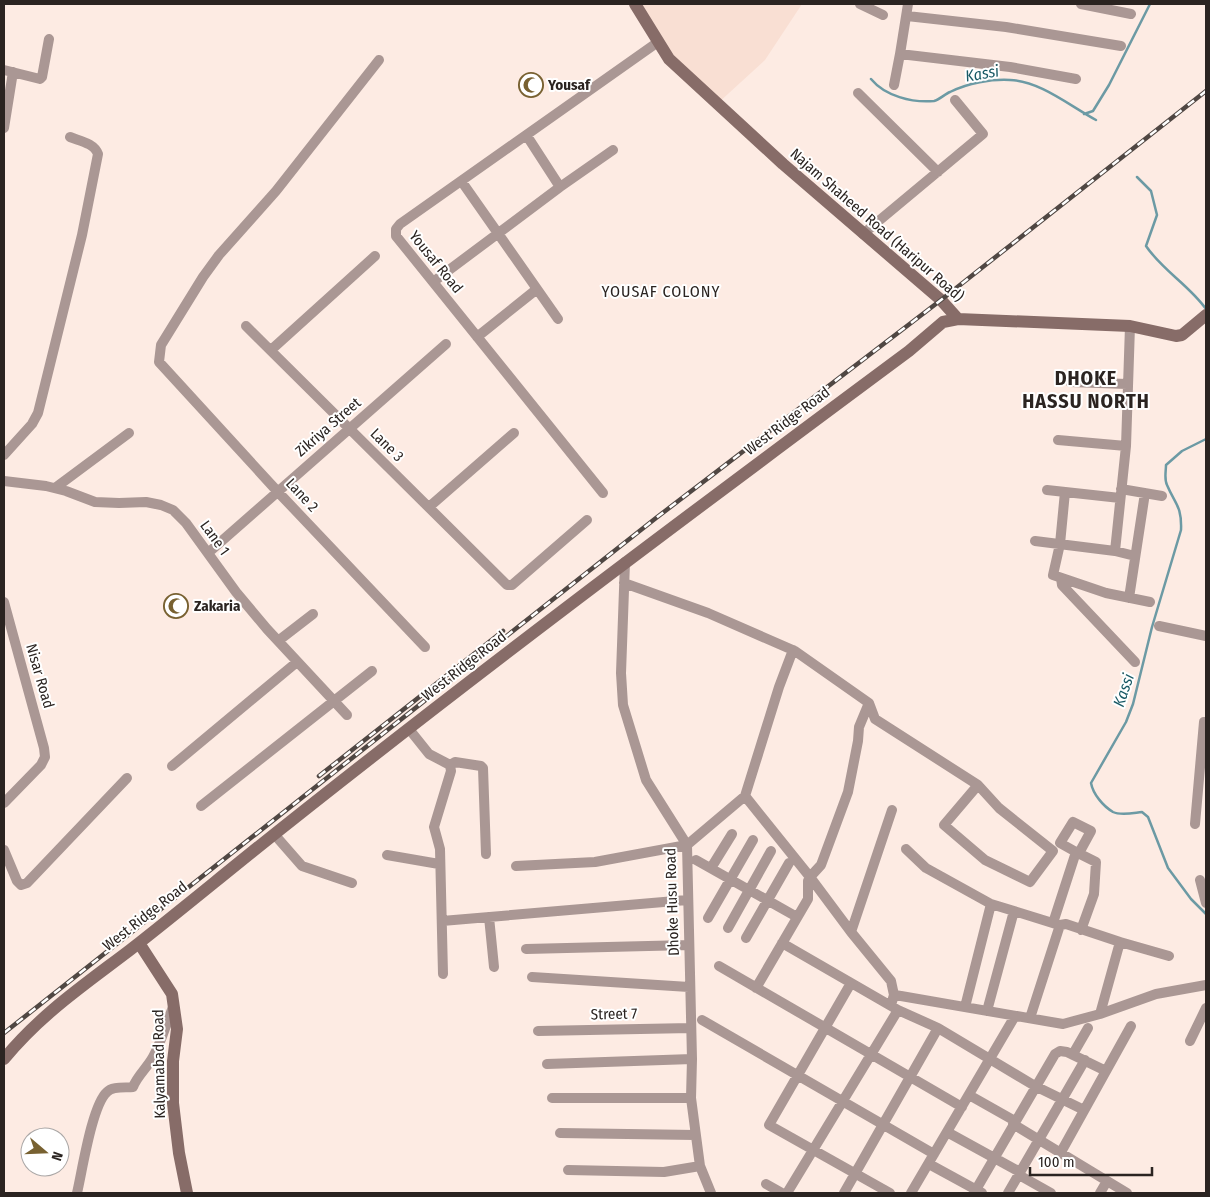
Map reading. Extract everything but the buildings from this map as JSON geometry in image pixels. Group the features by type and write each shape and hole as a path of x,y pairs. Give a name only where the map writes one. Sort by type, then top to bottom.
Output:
{"main road":[{"name":"Najam Shaheed Road (Haripur Road)","path":"635,4 669,59 679,69 783,164 941,300 958,319 1130,326 1169,336 1182,334 1201,322"},
{"name":"West Ridge Road","path":"4,1059 23,1036 53,1008 139,943 274,834 409,729 625,562 909,351 943,322 958,319"},
{"name":"Kalyamabad Road","path":"139,943 172,994 175,1004 177,1030 173,1061 173,1103 179,1153 188,1193"}],"street":[{"path":"862,4 883,14"},
{"path":"894,85 908,4"},
{"path":"1081,4 1131,14"},
{"path":"907,16 1006,27 1121,46"},
{"path":"4,128 8,71 40,79 49,40"},
{"name":"Yousaf Road","path":"603,493 396,236 396,229 400,224 658,42"},
{"path":"900,54 1010,67 1076,78"},
{"name":"Lane 2","path":"379,60 276,191 219,255 203,277 161,345 159,362 278,492 425,647"},
{"path":"858,93 938,172"},
{"path":"863,234 984,134 955,100"},
{"path":"527,136 560,187"},
{"path":"4,455 32,424 38,413 84,225 98,154 96,148 70,137"},
{"path":"433,282 560,187 613,150"},
{"path":"462,182 558,319"},
{"path":"271,350 375,256"},
{"path":"477,337 537,289"},
{"name":"Lane 3","path":"246,326 507,585 512,585 587,520"},
{"path":"1115,551 1126,446 1130,326"},
{"name":"Zikriya Street","path":"208,553 446,344"},
{"path":"1070,382 1127,384"},
{"path":"55,488 129,433"},
{"path":"429,507 514,433"},
{"path":"1058,440 1126,446"},
{"name":"Lane 1","path":"4,481 55,488 101,502 146,502 173,510 186,523 236,592 278,641 347,715"},
{"path":"1047,490 1145,493 1162,496"},
{"path":"1066,492 1060,544 1053,575 1106,593 1150,602"},
{"path":"1129,598 1145,493"},
{"path":"1035,541 1115,551 1135,556"},
{"name":"Dhoke Husu Road","path":"625,562 621,673 623,705 646,780 687,845 692,1060 691,1098 700,1166 711,1193"},
{"path":"1061,578 1062,585 1136,662"},
{"path":"624,582 708,612 793,650 869,703 875,719 978,785 999,808 1053,851 1030,882 985,860 944,824 978,785"},
{"name":"Nisar Road","path":"4,602 45,757 41,765 4,803"},
{"path":"278,641 313,614"},
{"path":"1159,626 1206,636"},
{"path":"516,866 595,862 687,845 745,796 779,687 793,650"},
{"path":"172,766 297,662"},
{"path":"201,806 372,671"},
{"path":"756,988 808,899 808,881 821,865 848,792 859,727 869,703"},
{"path":"1195,824 1204,762 1204,722 1206,722"},
{"path":"409,729 429,754 450,765"},
{"path":"450,765 455,762 481,766 483,768 486,854"},
{"path":"443,974 440,850 434,827 451,771 450,765"},
{"path":"4,850 17,881 21,885 27,883 127,778"},
{"path":"745,796 891,981 894,995 894,1008 871,1054 787,1193"},
{"path":"852,932 892,810"},
{"path":"274,834 302,866 352,883"},
{"path":"711,868 732,834"},
{"path":"708,918 753,840"},
{"path":"906,849 926,868 991,904 1057,924 1066,924 1169,956"},
{"path":"728,928 771,851"},
{"path":"1030,1018 1078,853 1096,862 1094,894 1081,930"},
{"path":"387,855 439,864"},
{"path":"696,860 797,917"},
{"path":"746,938 789,863"},
{"path":"1200,880 1206,903"},
{"path":"442,921 688,900"},
{"path":"965,1007 991,904"},
{"path":"987,1011 1014,911"},
{"path":"489,917 494,966"},
{"path":"1100,1014 1120,942"},
{"path":"782,943 894,1008 938,1028 1035,1086 1084,1110"},
{"path":"526,950 689,944"},
{"path":"718,966 962,1107"},
{"path":"532,976 689,987"},
{"path":"851,983 769,1125 890,1193"},
{"path":"894,995 1062,1024 1100,1014 1156,994 1206,985"},
{"path":"77,1193 99,1105 106,1092 112,1089 133,1087 152,1060 165,1024 175,1004"},
{"path":"1190,1041 1206,1008"},
{"path":"911,1193 1015,1016"},
{"path":"702,1020 934,1154"},
{"path":"1061,1152 1131,1026"},
{"name":"Street 7","path":"538,1031 691,1028"},
{"path":"844,1193 938,1028"},
{"path":"1073,1054 1088,1028"},
{"path":"928,1164 977,1192 995,1156 1054,1054 1060,1051 1073,1054 1106,1071"},
{"path":"547,1064 692,1060"},
{"path":"1008,1193 1084,1060"},
{"path":"969,1095 1127,1193"},
{"path":"552,1098 691,1098"},
{"path":"947,1132 995,1156 1051,1193"},
{"path":"560,1133 696,1135"},
{"path":"568,1170 664,1172 700,1166"},
{"path":"1100,1193 1107,1181"},
{"path":"766,1184 782,1193"}],"shaded area":[{"path":"635,4 802,4 765,60 717,104 669,59"}],"waterway":[{"path":"1084,114 1093,111 1109,85 1150,4"},
{"name":"Kassi","path":"871,79 891,94 917,101 934,101 964,86 980,82 1021,81 1044,89 1096,120"},
{"name":"Kassi","path":"1137,177 1151,191 1157,215 1146,246 1152,255 1192,292 1206,309"},
{"name":"Kassi","path":"1206,439 1182,451 1166,465 1166,483 1179,510 1181,530 1152,627 1133,704 1126,722 1091,783 1099,799 1113,812 1123,814 1142,812 1148,817 1168,868 1191,899 1206,914"}],"railway":[{"path":"4,1033 656,518 941,300 1206,91"},
{"path":"319,776 503,631"}],"place":[{"name":"Yousaf","path":"531,85"},
{"name":"Zakaria","path":"176,606"}],"district":[{"name":"YOUSAF COLONY","path":"661,291"},
{"name":"DHOKE HASSU NORTH","path":"1086,390"}]}
